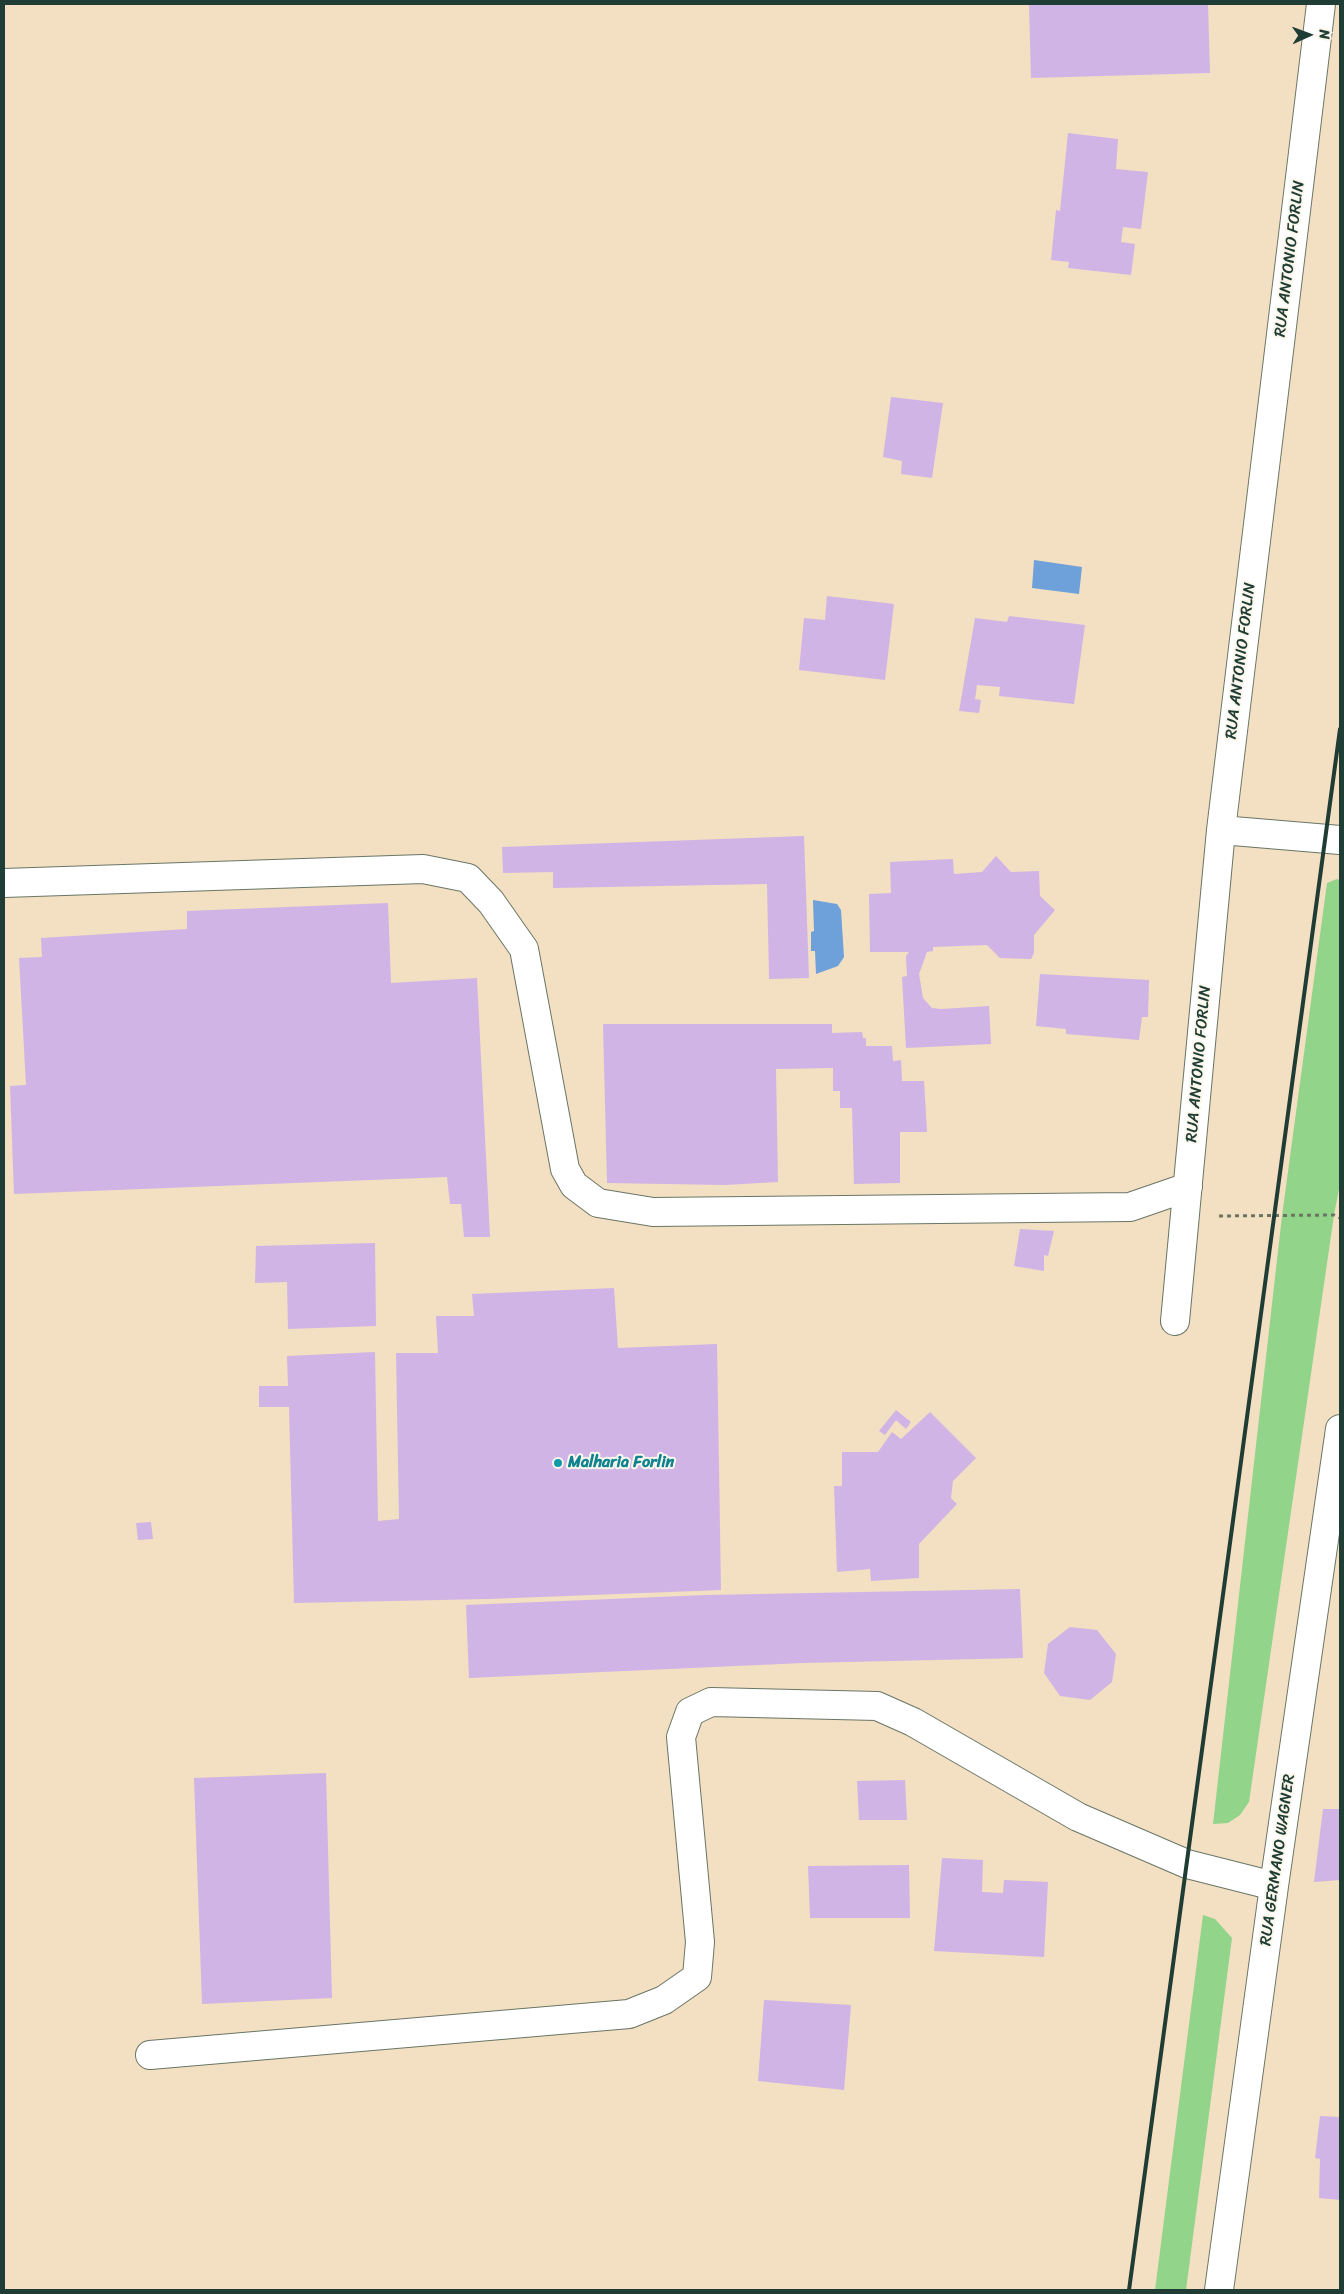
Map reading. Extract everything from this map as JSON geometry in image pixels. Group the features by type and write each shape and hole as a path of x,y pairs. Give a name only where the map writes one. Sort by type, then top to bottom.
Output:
{"street":[{"name":"RUA ANTONIO FORLIN","path":"1175,1321 1221,830 1321,4"},
{"path":"1221,830 1340,840"},
{"path":"4,883 423,869 468,878 491,902 524,949 566,1169 574,1185 598,1203 653,1212 1130,1207 1188,1187"},
{"name":"RUA GERMANO WAGNER","path":"1219,2290 1274,1886 1340,1430"},
{"path":"150,2054 628,2014 664,2000 697,1977 700,1942 681,1737 690,1712 711,1702 877,1706 913,1722 1078,1817 1187,1864 1274,1886"}],"path":[{"path":"1185,1216 1334,1215 1340,1218"}],"green space":[{"path":"1337,879 1340,880 1340,1184 1249,1802 1240,1815 1228,1823 1213,1824 1282,1216 1327,883"},
{"path":"1203,1915 1215,1919 1232,1938 1186,2290 1155,2290"}],"water":[{"path":"1034,560 1082,567 1079,594 1032,588"},
{"path":"813,900 837,904 841,910 844,957 838,966 816,974 815,951 811,951 811,932 814,931"}],"building":[{"path":"1029,4 1208,4 1210,73 1031,78"},
{"path":"1068,133 1118,139 1116,169 1148,172 1141,229 1123,227 1121,242 1135,244 1131,275 1068,268 1069,262 1051,260 1056,210 1060,211"},
{"path":"891,397 943,403 932,478 901,474 902,461 883,457"},
{"path":"827,596 894,604 885,680 799,670 804,618 825,620"},
{"path":"1009,616 1085,625 1074,704 999,696 1000,687 977,685 975,699 981,700 979,713 959,711 975,618 1007,622"},
{"path":"804,836 809,978 769,979 767,884 553,888 553,872 503,873 502,847"},
{"path":"996,856 1011,872 1039,871 1040,896 1055,910 1034,935 1034,953 1031,959 1000,958 987,945 933,947 933,951 927,952 919,974 923,998 932,1008 989,1006 991,1044 906,1048 902,977 907,976 906,956 909,952 870,952 869,894 891,893 890,862 953,859 954,874 982,872"},
{"path":"388,903 391,983 477,978 490,1237 464,1237 461,1204 450,1204 447,1177 14,1194 10,1086 26,1085 19,958 42,957 41,938 187,929 187,911"},
{"path":"1040,974 1149,980 1148,1017 1142,1017 1139,1040 1066,1034 1066,1029 1036,1026"},
{"path":"603,1024 832,1024 832,1033 862,1032 863,1038 866,1038 866,1046 892,1046 893,1061 901,1060 902,1081 924,1081 927,1132 900,1132 900,1183 854,1184 852,1108 840,1108 840,1091 833,1091 833,1068 776,1069 778,1182 725,1185 607,1183"},
{"path":"1020,1229 1054,1231 1048,1256 1044,1255 1044,1271 1014,1266"},
{"path":"375,1243 376,1326 288,1329 287,1282 255,1283 256,1246"},
{"name":"Malharia Forlin","path":"614,1288 618,1348 717,1344 721,1590 488,1599 294,1603 289,1407 259,1407 259,1386 288,1386 287,1356 375,1352 378,1521 399,1519 396,1353 438,1353 436,1316 474,1316 472,1294"},
{"path":"896,1410 911,1422 906,1429 896,1420 885,1435 879,1431"},
{"path":"930,1412 976,1458 953,1481 951,1498 957,1504 919,1544 919,1578 871,1581 870,1569 837,1572 834,1486 842,1486 842,1452 878,1452 892,1432 901,1439"},
{"path":"151,1522 153,1539 138,1540 136,1523"},
{"path":"1020,1589 1023,1658 803,1663 469,1678 466,1605 707,1595"},
{"path":"1070,1627 1097,1630 1116,1654 1112,1682 1090,1700 1060,1696 1044,1673 1048,1644"},
{"path":"326,1773 332,1998 202,2004 194,1778"},
{"path":"905,1780 907,1820 859,1820 857,1781"},
{"path":"1323,1809 1340,1809 1340,1880 1314,1882"},
{"path":"942,1858 983,1860 982,1892 1003,1893 1004,1880 1048,1882 1044,1957 934,1951"},
{"path":"909,1865 910,1918 810,1918 808,1866"},
{"path":"764,2000 851,2005 844,2090 758,2081"},
{"path":"1320,2116 1340,2117 1340,2200 1319,2198 1320,2159 1315,2158"}],"railway":[{"path":"1129,2290 1340,729"}],"place":[{"name":"Malharia Forlin","path":"558,1463"}]}
